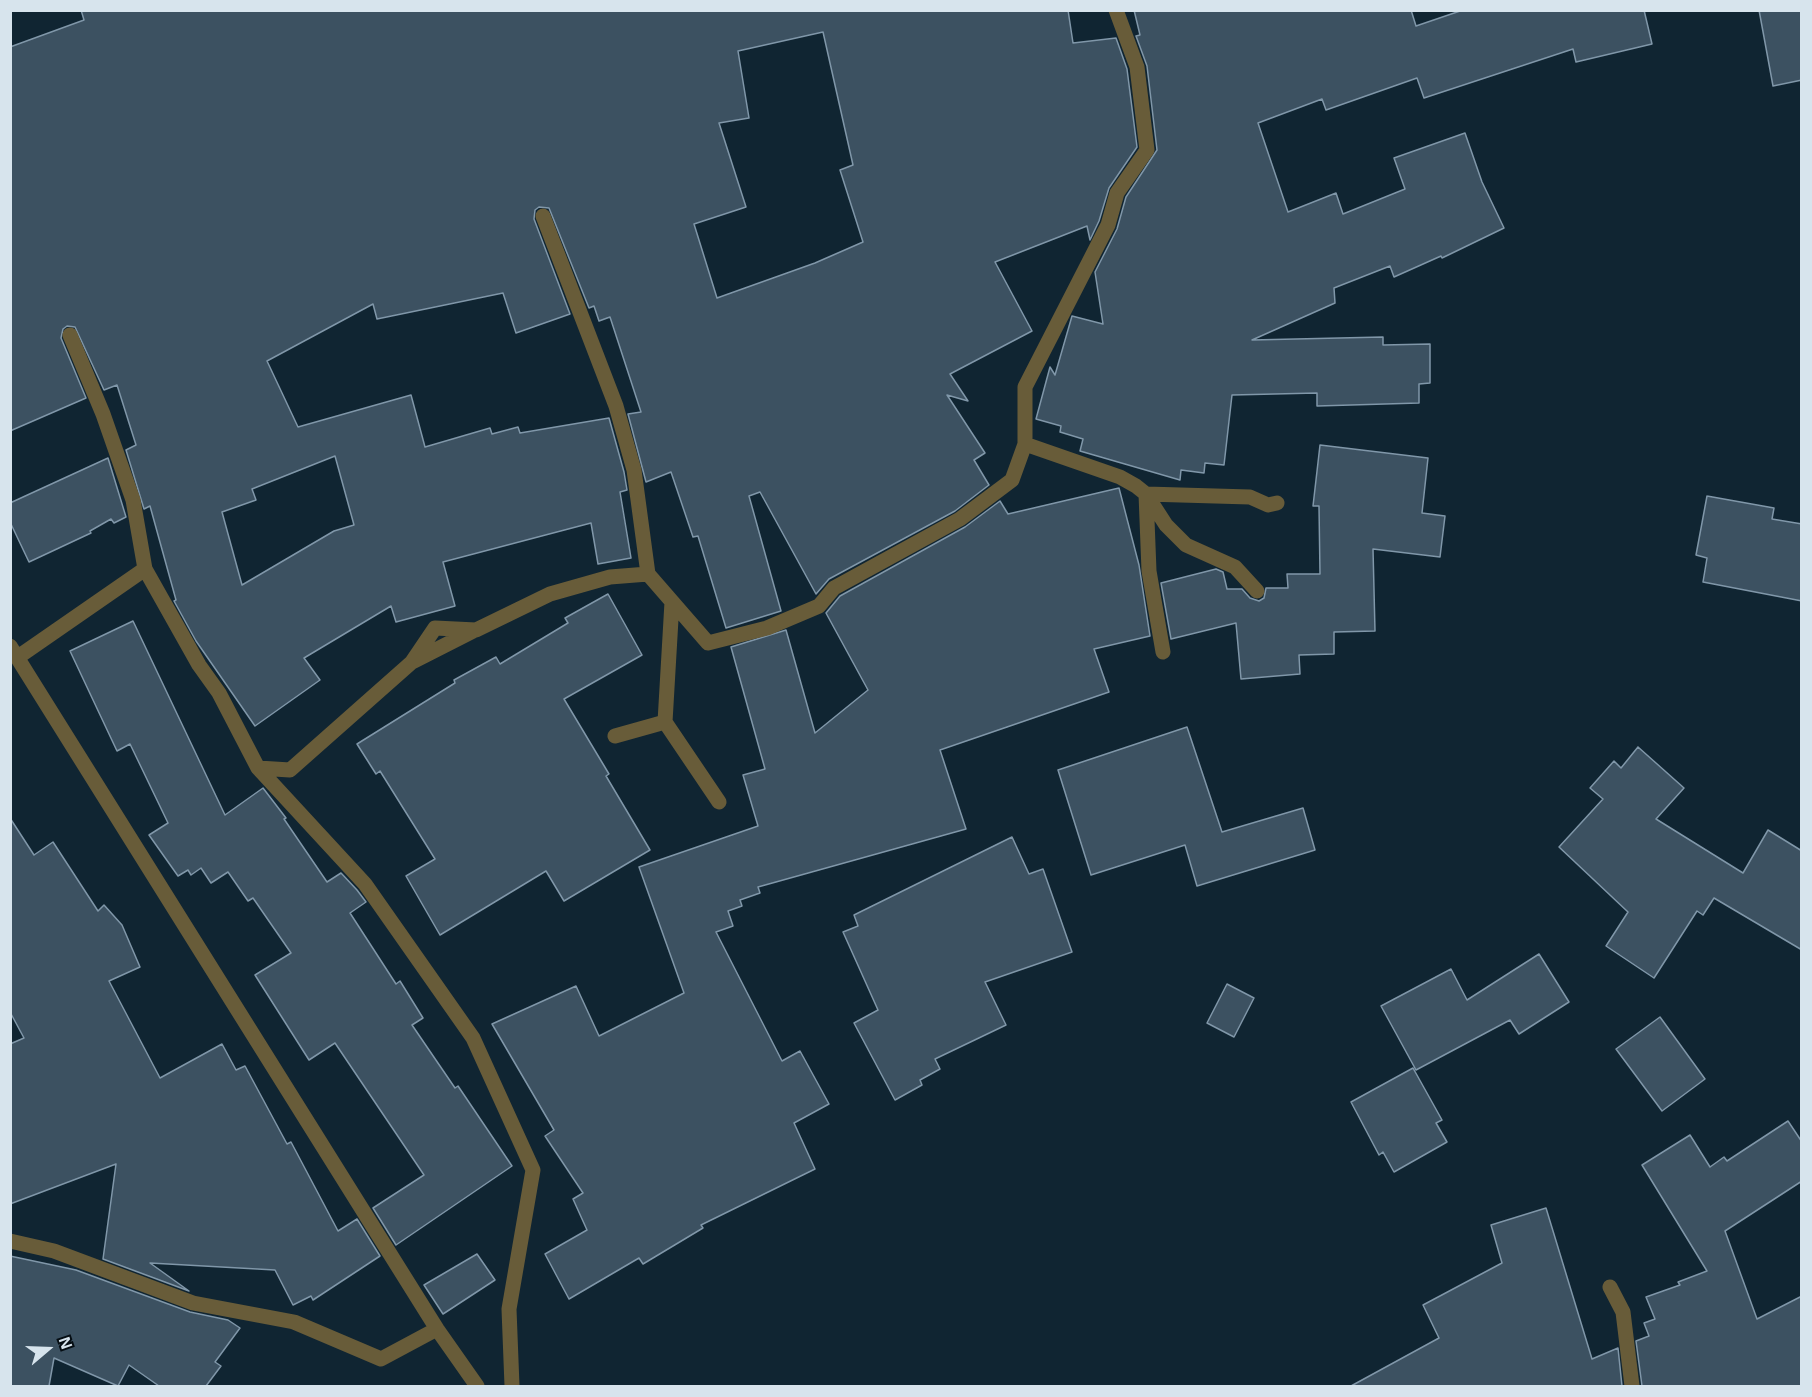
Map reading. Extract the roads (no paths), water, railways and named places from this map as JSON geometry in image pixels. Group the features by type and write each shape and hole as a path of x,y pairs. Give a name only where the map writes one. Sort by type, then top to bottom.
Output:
{"street":[{"path":"543,216 616,406 634,470 648,574 708,642 767,627 814,609 834,588 960,519 1012,480 1025,444 1025,387 1108,225 1117,193 1147,150 1137,67 1116,10"},
{"path":"70,334 103,414 133,500 145,569 199,665 219,693 258,768 365,884 473,1038 533,1170 509,1309 512,1386"},
{"path":"1025,444 1120,477 1146,494 1166,525 1186,545 1235,567 1257,591"},
{"path":"1146,494 1250,497 1268,505 1277,503"},
{"path":"1146,494 1149,571 1163,652"},
{"path":"145,569 14,652 437,1329 477,1386"},
{"path":"258,768 290,770 412,662 435,628 476,630 550,594 610,577 648,574"},
{"path":"672,602 665,722 719,802"},
{"path":"615,736 665,722"},
{"path":"10,1241 54,1251 193,1303 294,1322 381,1359 437,1329"},
{"path":"1610,1287 1623,1311 1632,1386"}]}
